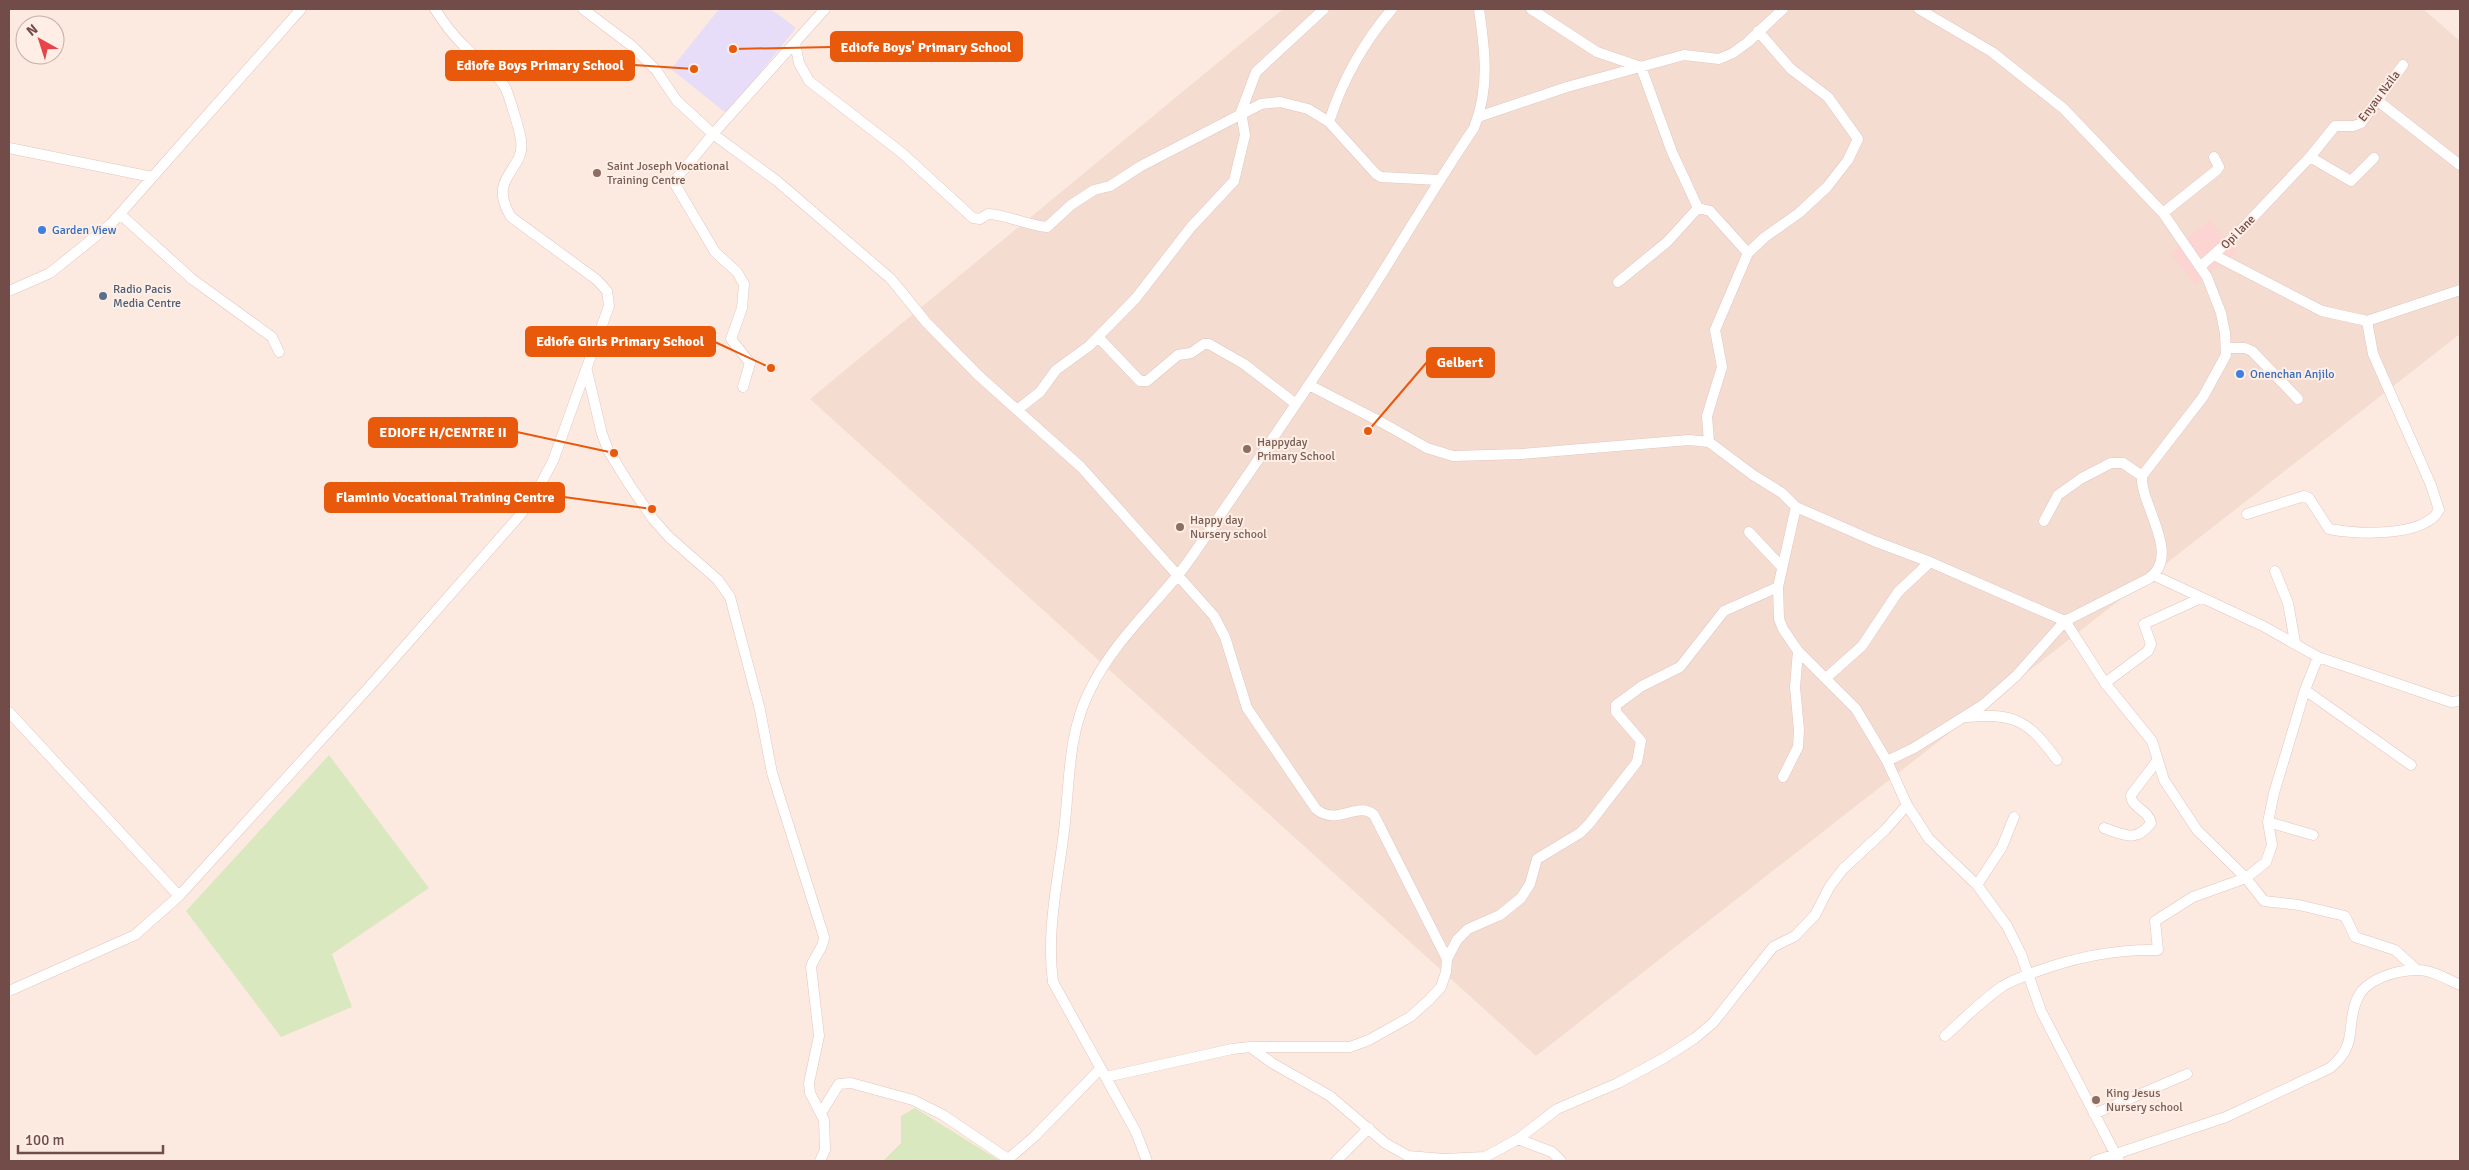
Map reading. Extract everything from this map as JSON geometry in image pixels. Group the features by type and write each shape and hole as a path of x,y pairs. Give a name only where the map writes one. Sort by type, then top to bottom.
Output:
{"street":[{"path":"9,291 50,273 111,224 301,9"},
{"path":"9,990 135,935 179,896 370,686 521,514 553,461 609,306 607,291 597,280 511,217 502,202 502,188 521,151 521,145 505,87 462,45 435,9"},
{"path":"583,9 632,46 656,70 677,101 713,134 777,181 891,279 926,322 1017,410 1081,467 1201,599 1222,629 1248,708 1316,809 1332,817 1363,809 1369,810 1374,814 1447,959"},
{"path":"743,387 750,363 731,339 742,308 744,284 737,272 715,252 676,190 676,179 713,134 825,9"},
{"path":"1017,410 1040,392 1056,370 1098,337 1136,298 1191,227 1234,181 1245,135 1242,112 1256,72 1324,9"},
{"path":"1329,122 1338,93 1364,47 1392,9"},
{"path":"1147,1161 1136,1132 1053,982 1049,956 1073,735 1088,692 1108,658 1140,617 1178,574 1296,404 1474,128 1486,78 1486,57 1479,9"},
{"path":"1531,9 1597,52 1641,66"},
{"path":"1478,117 1520,102 1684,55 1719,58 1733,53 1748,42 1784,9"},
{"path":"1922,9 1992,52 2064,110 2163,213 2201,266 2221,313 2227,348 2203,397 2142,476"},
{"path":"1709,442 1707,416 1722,367 1715,330 1748,253 1765,237 1799,213 1827,187 1848,160 1858,139 1828,97 1791,68 1758,31"},
{"path":"795,42 799,64 809,81 902,153 973,218 980,219 988,214 996,214 1031,226 1047,227 1071,205 1094,190 1110,186 1141,166 1194,140 1242,112 1261,104 1280,102 1308,109 1329,122 1376,174 1387,178 1439,180"},
{"name":"Enyau Nzila","path":"2273,196 2310,158 2335,126 2354,126 2361,123 2403,65"},
{"path":"1641,66 1672,152 1698,208"},
{"path":"2378,101 2460,165"},
{"path":"9,148 152,177"},
{"path":"2163,213 2217,170 2219,167 2214,157"},
{"path":"2310,158 2351,181 2374,158"},
{"name":"Opi lane","path":"2201,266 2273,196"},
{"path":"1698,208 1710,211 1748,253"},
{"path":"1618,282 1668,242 1698,208"},
{"path":"120,214 192,278 272,337 279,352"},
{"path":"2214,255 2322,311 2367,321 2460,290"},
{"path":"2247,514 2304,496 2308,498 2331,530 2396,532 2418,526 2436,516 2439,510 2438,503 2373,354 2367,321"},
{"path":"1098,337 1140,381 1147,381 1178,355 1190,353 1204,344 1209,344 1244,364 1296,404"},
{"path":"2227,348 2245,348 2252,351 2298,399"},
{"path":"587,370 608,450 653,519 669,537 718,580 730,597 737,618 760,710 772,773 824,937 824,943 813,958 811,967 819,1036 809,1083 810,1093 824,1120 825,1150 820,1161"},
{"path":"1309,385 1427,448 1453,456 1522,454 1689,440 1709,442 1753,475 1788,497 1796,507 1874,541 1930,562 2065,621 2105,683 2152,741 2164,780 2197,830 2246,878 2264,901 2299,905 2345,916 2355,937 2395,950 2417,970"},
{"path":"1887,761 1914,748 1966,717 2016,676 2065,621 2154,575 2158,570 2161,555 2159,537 2142,476 2123,463 2111,463 2082,478 2058,495 2044,521"},
{"path":"1796,507 1781,566 1778,587 1779,619 1783,629 1798,651 1856,709 1887,761 1908,805 1937,847 1977,885 2007,926 2041,1011 2117,1158"},
{"path":"1749,532 1781,566"},
{"path":"1826,678 1862,646 1898,592 1930,562"},
{"path":"2275,571 2288,603 2295,642"},
{"path":"2154,575 2295,642 2318,657 2451,702 2460,701"},
{"path":"1106,1077 1250,1046 1350,1047 1370,1040 1410,1017 1440,987 1446,972 1447,959 1457,940 1468,929 1500,914 1521,898 1530,884 1537,859 1580,833 1638,762 1641,741 1616,712 1616,705 1642,686 1680,667 1724,611 1778,587"},
{"path":"2105,683 2148,651 2151,644 2144,624 2201,598"},
{"path":"1783,777 1798,747 1799,730 1794,688 1798,651"},
{"path":"1945,1036 1999,989 2028,975 2083,957 2136,950 2158,950 2155,922 2193,897 2246,878 2266,862 2272,845 2268,822 2274,793 2305,690 2318,657"},
{"path":"2305,690 2411,765"},
{"path":"9,712 179,896"},
{"path":"1966,717 1994,714 2017,721 2032,729 2057,760"},
{"path":"2104,828 2129,836 2136,836 2145,830 2150,822 2150,818 2133,803 2131,795 2157,761"},
{"path":"1250,1046 1272,1063 1330,1096 1396,1149 1417,1158 1485,1157 1518,1139 1557,1109 1618,1083 1695,1038 1713,1023 1773,947 1795,936 1815,916 1830,886 1843,869 1908,805"},
{"path":"1977,885 2002,847 2014,817"},
{"path":"2268,822 2313,835"},
{"path":"2095,1161 2117,1158 2226,1117 2330,1068 2342,1058 2347,1050 2354,1009 2362,990 2380,978 2400,972 2417,970 2444,977 2460,985"},
{"path":"821,1113 839,1084 851,1084 913,1100 943,1114 1007,1160 1035,1136 1100,1068"},
{"path":"2094,1114 2187,1074"},
{"path":"1336,1161 1369,1128"},
{"path":"1518,1139 1552,1152 1561,1161"}],"shaded area":[{"path":"719,9 771,9 796,28 727,114 671,69"},
{"path":"1283,9 2423,9 2460,41 2460,334 1536,1056 810,399"},
{"path":"2210,220 2237,252 2195,285 2170,253"}],"green space":[{"path":"329,755 429,888 332,954 352,1007 281,1037 186,911"},
{"path":"915,1108 1000,1161 883,1161 901,1143 901,1116"}],"place":[{"name":"Ediofe Boys' Primary School","path":"733,49"},
{"name":"Ediofe Boys Primary School","path":"694,69"},
{"name":"Saint Joseph Vocational Training Centre","path":"597,173"},
{"name":"Garden View","path":"42,230"},
{"name":"Radio Pacis Media Centre","path":"103,296"},
{"name":"Ediofe Girls Primary School","path":"771,368"},
{"name":"Onenchan Anjilo","path":"2240,374"},
{"name":"Gelbert","path":"1368,431"},
{"name":"Happyday Primary School","path":"1247,449"},
{"name":"EDIOFE H/CENTRE II","path":"614,453"},
{"name":"Flaminio Vocational Training Centre","path":"652,509"},
{"name":"Happy day Nursery school","path":"1180,527"},
{"name":"King Jesus Nursery school","path":"2096,1100"}]}
